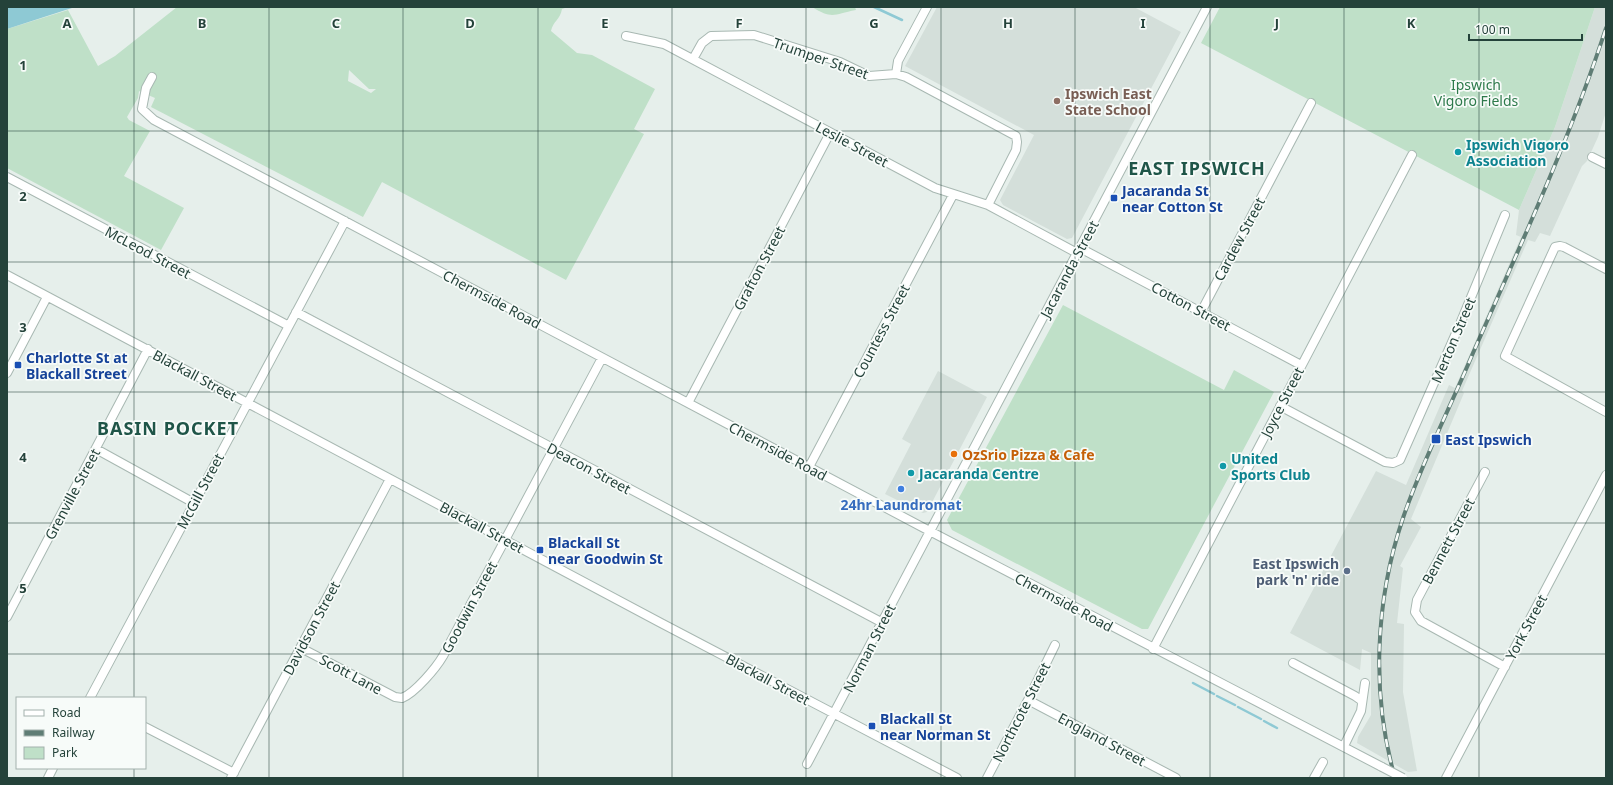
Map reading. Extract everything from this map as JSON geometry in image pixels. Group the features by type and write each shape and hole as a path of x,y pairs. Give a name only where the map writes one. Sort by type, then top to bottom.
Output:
{"street":[{"path":"896,74 898,61 927,7"},
{"name":"Jacaranda Street","path":"930,531 1207,7"},
{"name":"Trumper Street","path":"693,60 702,43 708,37 750,34 840,62 869,76 896,74 906,77 1012,132 1017,139 1016,150 988,205"},
{"name":"Leslie Street","path":"626,36 664,44 935,188 988,205 1078,251"},
{"name":"Chermside Road","path":"152,76 146,88 142,109 154,120 1153,649 1344,746 1403,778"},
{"name":"Cardew Street","path":"1201,312 1311,103"},
{"name":"Grafton Street","path":"688,403 830,132"},
{"name":"Joyce Street","path":"1153,649 1412,155"},
{"path":"1592,157 1606,164"},
{"name":"McLeod Street","path":"7,177 289,326"},
{"name":"Countess Street","path":"809,467 953,195"},
{"name":"Merton Street","path":"1280,406 1385,462 1395,462 1400,460 1505,215"},
{"name":"McGill Street","path":"91,697 345,221"},
{"path":"1606,269 1560,246 1555,248 1505,356 1606,412"},
{"name":"Cotton Street","path":"1078,251 1201,312 1301,365"},
{"name":"Blackall Street","path":"7,275 248,404 957,778"},
{"path":"7,373 47,297"},
{"name":"Deacon Street","path":"296,312 881,622"},
{"name":"Grenville Street","path":"7,617 148,350"},
{"name":"Goodwin Street","path":"402,698 428,675 441,660 602,358"},
{"path":"96,449 194,503"},
{"name":"Bennett Street","path":"1485,472 1417,600 1415,612 1421,621 1505,667"},
{"name":"York Street","path":"1446,778 1606,475"},
{"name":"Davidson Street","path":"233,775 390,479"},
{"name":"Norman Street","path":"807,764 930,531"},
{"name":"Northcote Street","path":"987,778 1055,646"},
{"name":"Scott Lane","path":"301,648 394,697 402,698"},
{"path":"1293,663 1362,701"},
{"path":"1344,746 1361,712 1365,683"},
{"name":"England Street","path":"1028,700 1176,778"},
{"path":"146,728 233,775"},
{"path":"1314,778 1323,762"},
{"path":"48,778 52,769"}],"shaded area":[{"name":"Ipswich East State School","path":"937,7 1134,7 1181,32 1072,238 1067,239 1003,205 1000,200 1034,135 905,66"},
{"path":"1595,7 1606,7 1606,112 1598,137 1587,161 1582,166 1550,236 1540,233 1535,242 1528,240 1462,391 1464,393 1411,519 1421,527 1400,566 1403,568 1397,623 1404,624 1403,692 1417,771 1408,772 1357,743 1358,737 1371,715 1371,653 1362,649 1360,670 1290,633 1376,471 1406,485 1449,385 1455,388 1521,237 1516,235 1519,210 1555,127"},
{"path":"938,371 987,397 927,512 923,513 885,494 911,444 902,439"}],"green space":[{"path":"177,7 568,7 562,9 560,16 553,25 551,31 577,53 592,55 655,89 634,129 644,134 566,280 382,182 363,217 151,107 155,98 139,91 138,98 127,117 129,120 150,131 124,176 184,208 161,250 7,168 7,29 68,10 98,66 115,56","holes":["349,70 369,89 376,89 371,93 348,81"]},
{"path":"812,7 855,7 856,10 829,15"},
{"name":"Ipswich Vigoro Fields","path":"1220,7 1595,7 1555,127 1519,210 1201,43"},
{"path":"1063,305 1224,390 1234,370 1274,392 1148,629 1142,629 952,530 947,520"}],"water":[{"path":"7,7 75,7 7,29"}],"waterway":[{"path":"874,7 902,20"},
{"path":"1193,683 1214,694"},
{"path":"1217,696 1235,705"},
{"path":"1238,707 1261,719"},
{"path":"1264,721 1277,728"}],"railway":[{"path":"1395,778 1387,746 1382,714 1380,648 1382,615 1387,582 1403,518 1427,456 1526,232 1577,111 1606,28"}],"place":[{"name":"Ipswich East State School","path":"1057,101"},
{"name":"Ipswich Vigoro Association","path":"1458,152"},
{"name":"Jacaranda St near Cotton St","path":"1114,198"},
{"name":"Charlotte St at Blackall Street","path":"18,365"},
{"name":"East Ipswich","path":"1436,439"},
{"name":"OzSrio Pizza & Cafe","path":"954,454"},
{"name":"United Sports Club","path":"1223,466"},
{"name":"Jacaranda Centre","path":"911,473"},
{"name":"24hr Laundromat","path":"901,489"},
{"name":"Blackall St near Goodwin St","path":"540,550"},
{"name":"East Ipswich park 'n' ride","path":"1347,571"},
{"name":"Blackall St near Norman St","path":"872,726"}],"district":[{"name":"EAST IPSWICH","path":"1197,168"},
{"name":"BASIN POCKET","path":"168,428"}]}
